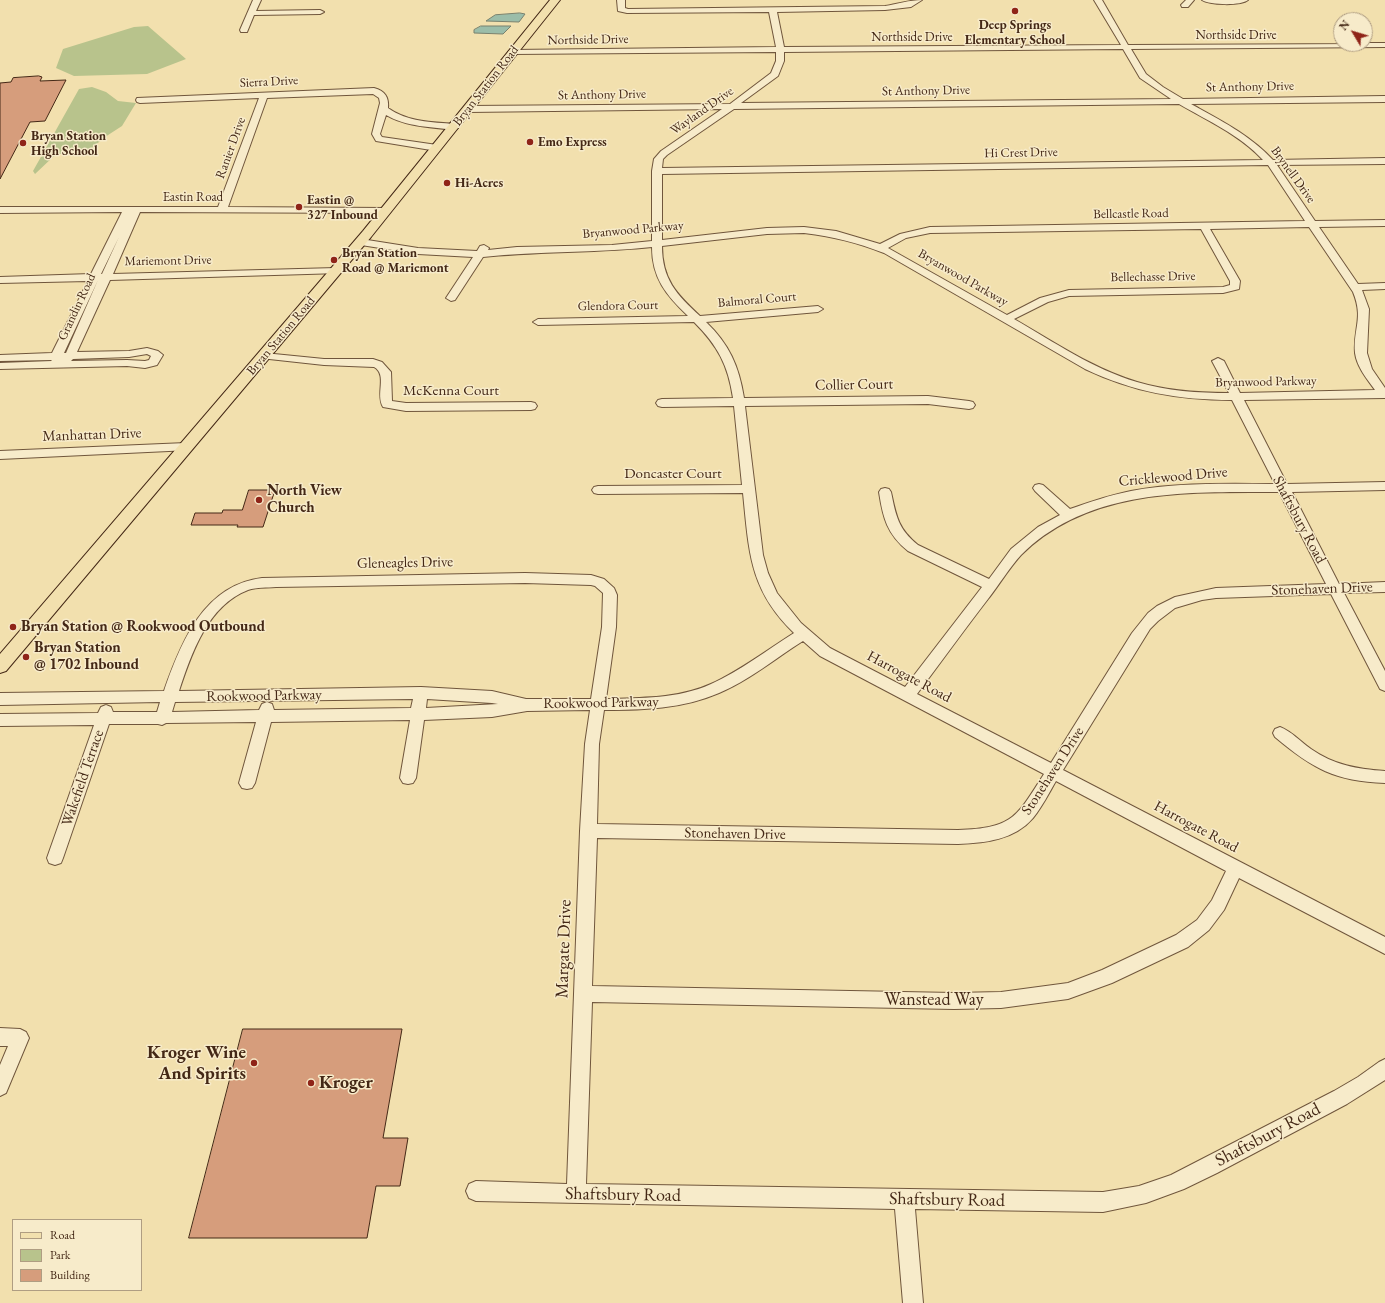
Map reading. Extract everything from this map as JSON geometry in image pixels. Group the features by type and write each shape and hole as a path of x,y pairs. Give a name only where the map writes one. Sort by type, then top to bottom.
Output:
{"main road":[{"name":"Bryan Station Road","path":"0,666 364,238 455,127 512,52 555,0"}],"street":[{"path":"244,30 257,0"},
{"path":"621,0 621,9 708,10 894,8 908,5 918,0"},
{"path":"706,0 708,10"},
{"name":"Brynell Drive","path":"1098,0 1125,48 1144,76 1160,89 1242,137 1258,149 1270,162 1355,287 1364,303 1365,311 1361,352 1369,373 1384,394"},
{"path":"1206,0 1228,2 1244,0"},
{"name":"Wayland Drive","path":"657,243 657,171 659,159 664,153 732,106 774,74 779,66 780,50 773,10"},
{"path":"252,13 320,12"},
{"name":"Northside Drive","path":"512,52 1385,45"},
{"name":"Sierra Drive","path":"140,100 370,90 382,94 384,97 383,109"},
{"name":"Ranier Drive","path":"222,210 264,95"},
{"name":"St Anthony Drive","path":"468,109 1385,99"},
{"path":"437,148 390,142 380,139 376,134 383,109 392,115 410,121 455,127"},
{"name":"Hi Crest Drive","path":"657,171 1385,161"},
{"name":"Eastin Road","path":"0,210 132,209 386,211"},
{"name":"Grandin Road","path":"70,356 105,281 132,209"},
{"name":"Grandin Road","path":"58,361 92,281 132,209"},
{"name":"Bellcastle Road","path":"880,248 907,235 930,230 1385,223"},
{"name":"Bellechasse Drive","path":"1007,319 1037,302 1068,293 1223,290 1233,288 1235,287 1235,280 1204,226"},
{"name":"Bryanwood Parkway","path":"364,238 418,251 454,254 482,250 612,248 767,231 804,230 842,235 880,248 1089,367 1123,383 1162,393 1183,396 1384,394"},
{"name":"Harrogate Road","path":"657,243 658,266 662,278 674,295 713,335 726,354 735,378 757,559 761,573 774,602 802,634 825,652 907,696 1385,946"},
{"path":"451,298 482,250"},
{"name":"Mariemont Drive","path":"0,280 105,281 333,274"},
{"name":"Mariemont Drive","path":"0,287 92,281"},
{"path":"1355,287 1385,286"},
{"name":"Balmoral Court","path":"698,319 818,309"},
{"name":"Glendora Court","path":"538,322 698,319"},
{"path":"0,358 58,361 146,364 152,362 157,355 153,351 146,351 129,354 70,356 58,361 0,366"},
{"name":"McKenna Court","path":"264,356 350,363 377,363 384,368 386,373 384,398 387,404 391,406 531,406"},
{"name":"Shaftsbury Road","path":"1218,361 1385,685"},
{"name":"Collier Court","path":"662,403 911,400 969,405"},
{"name":"Manhattan Drive","path":"0,454 186,447"},
{"name":"Cricklewood Drive","path":"907,696 1016,552 1032,536 1048,525 1068,515 1106,500 1149,492 1213,488 1385,486"},
{"path":"1039,488 1068,515"},
{"name":"Doncaster Court","path":"598,490 748,489"},
{"path":"885,492 895,530 912,548 990,585"},
{"name":"Gleneagles Drive","path":"162,719 192,641 204,621 215,607 224,598 244,587 264,583 287,582 525,578 592,580 599,582 609,591 610,595 608,627 598,705"},
{"name":"Stonehaven Drive","path":"588,831 984,836 1002,832 1018,824 1028,813 1146,623 1163,608 1193,596 1216,593 1385,587"},
{"name":"Rookwood Parkway","path":"0,720 104,718 162,719 418,714 492,711 527,705 648,704 673,701 714,689 736,677 802,634"},
{"path":"408,778 421,693"},
{"name":"Rookwood Parkway","path":"0,700 421,693 492,697 527,705"},
{"path":"247,783 271,696"},
{"name":"Wakefield Terrace","path":"55,858 110,699"},
{"name":"Margate Drive","path":"576,1194 588,831 592,744 598,705"},
{"path":"1280,733 1305,754 1321,764 1340,772 1360,776 1385,777"},
{"name":"Wanstead Way","path":"582,994 954,1002 1001,1000 1068,991 1106,977 1182,941 1203,925 1218,905 1236,868"},
{"path":"0,1037 20,1038 0,1087"},
{"name":"Shaftsbury Road","path":"476,1191 904,1200 1103,1202 1133,1197 1158,1190 1192,1175 1339,1098 1373,1079 1385,1068"},
{"path":"904,1200 914,1303"}],"green space":[{"path":"148,26 186,59 147,74 74,76 56,68 63,49 134,27"},
{"path":"92,87 106,92 118,101 136,103 122,126 105,137 86,153 60,154 53,157 35,174 33,171 79,89"}],"shaded area":[{"path":"525,14 519,22 486,21 495,15"},
{"path":"481,26 511,26 503,34 474,33 474,30"}],"building":[{"name":"Bryan Station High School","path":"42,77 40,81 66,80 45,121 30,122 0,179 0,83 11,82 13,78"},
{"name":"North View Church","path":"249,490 275,490 263,527 237,527 238,525 191,525 195,513 222,513 223,510 242,510"},
{"name":"Kroger","path":"243,1029 402,1029 383,1138 408,1138 400,1186 376,1186 367,1238 189,1238"}],"place":[{"name":"Deep Springs Elementary School","path":"1015,11"},
{"name":"Emo Express","path":"530,142"},
{"name":"Bryan Station High School","path":"23,143"},
{"name":"Hi-Acres","path":"447,183"},
{"name":"Eastin @ 327 Inbound","path":"299,207"},
{"name":"Bryan Station Road @ Mariemont","path":"334,260"},
{"name":"North View Church","path":"259,500"},
{"name":"Bryan Station @ Rookwood Outbound","path":"13,627"},
{"name":"Bryan Station @ 1702 Inbound","path":"26,657"},
{"name":"Kroger Wine And Spirits","path":"254,1063"},
{"name":"Kroger","path":"311,1083"}]}
